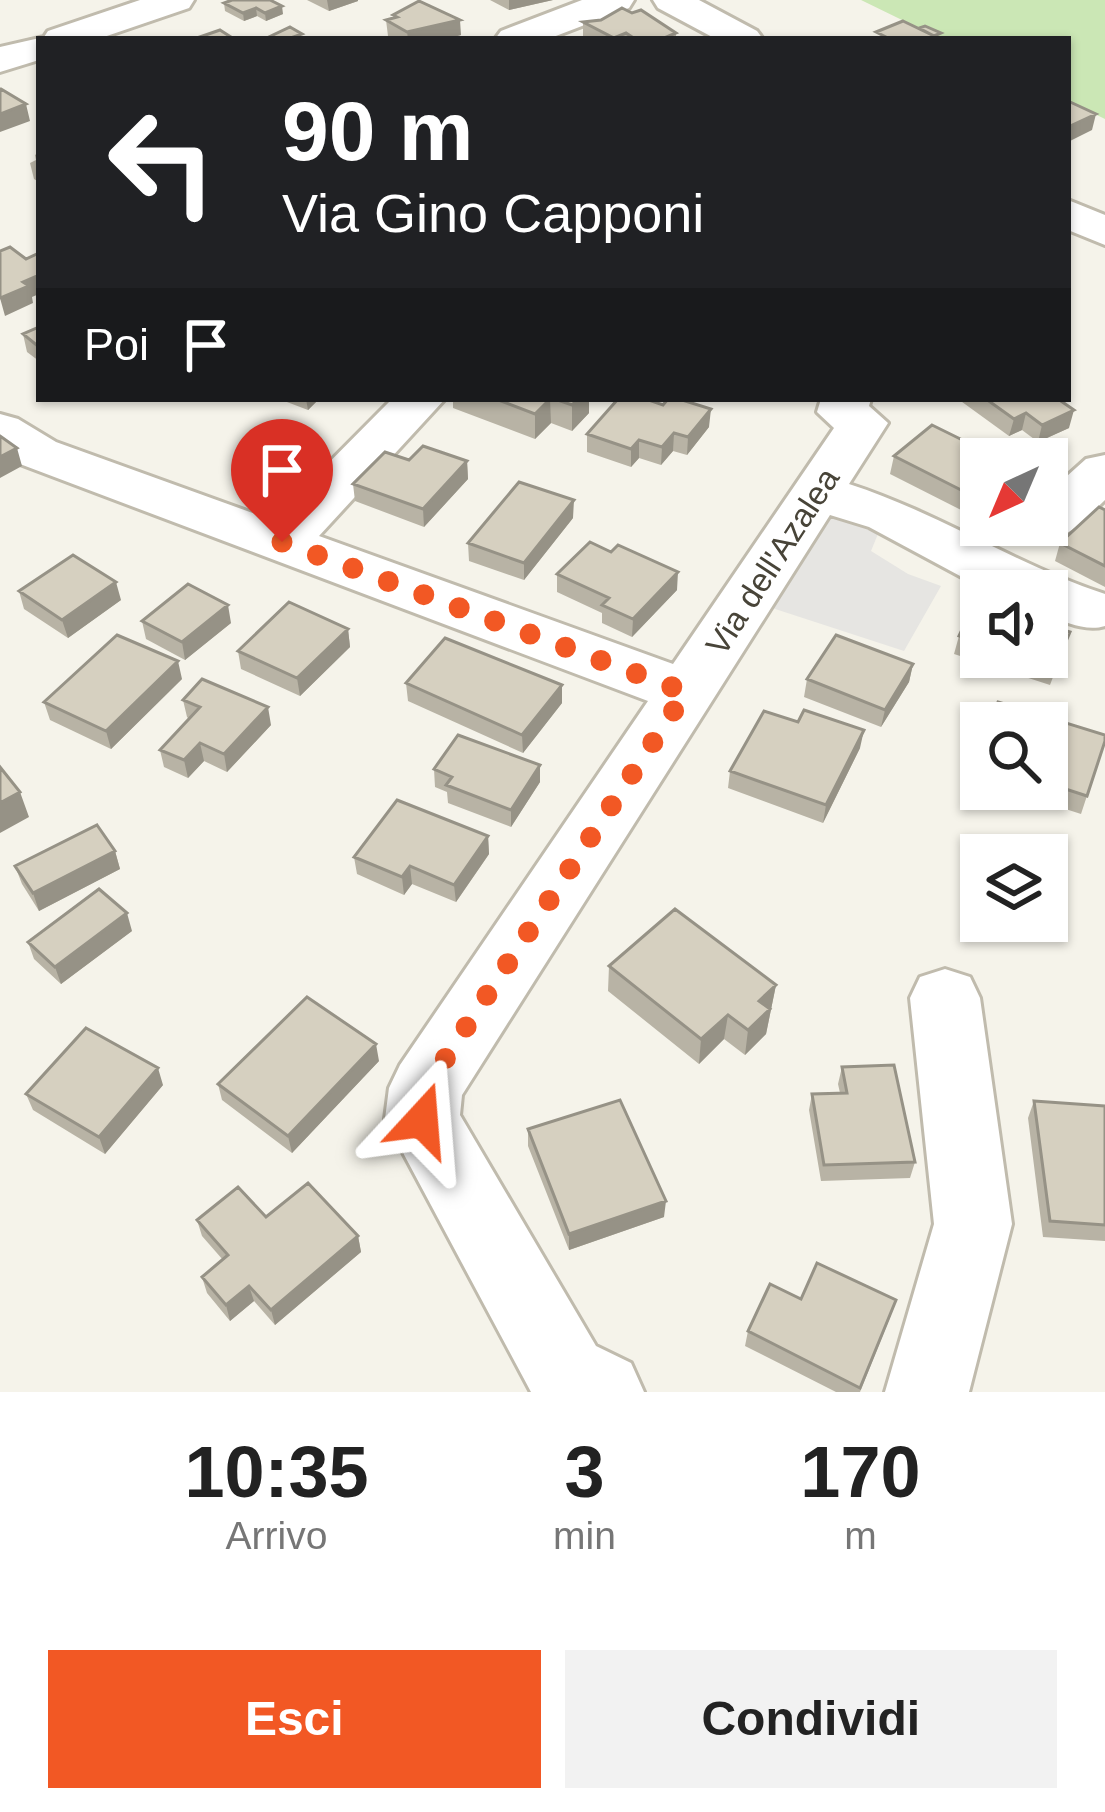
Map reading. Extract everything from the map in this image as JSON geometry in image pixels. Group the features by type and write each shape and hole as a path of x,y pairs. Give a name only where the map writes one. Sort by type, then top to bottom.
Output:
{"street":[{"path":"70,36 176,0"},
{"path":"671,0 738,36"},
{"path":"522,36 611,2"},
{"path":"0,60 36,47"},
{"path":"1071,214 1105,232"},
{"path":"282,542 417,402"},
{"name":"Via dell'Azalea","path":"602,1392 567,1375 422,1120 426,1088 863,423 842,412 845,402"},
{"path":"0,430 38,453 686,692"},
{"path":"1068,504 1105,471"},
{"path":"817,491 888,515 991,570"},
{"path":"926,1392 973,1224 945,998"}],"green space":[{"path":"861,0 1105,0 1105,119 1071,102 1071,36 935,36"}],"shaded area":[{"path":"823,509 882,524 871,551 908,574 941,586 904,651 766,606"}],"building":[{"path":"270,0 282,6 265,13 256,8 243,13 224,3"},
{"path":"419,1 460,20 407,32 386,20"},
{"path":"622,8 632,13 641,10 676,33 610,36 583,22 601,20"},
{"path":"903,21 934,36 884,36 876,32"},
{"path":"290,27 302,34 296,36 271,36"},
{"path":"1,89 26,104 0,114"},
{"path":"1071,102 1096,114 1071,126"},
{"path":"10,247 26,259 36,254 36,276 23,282 29,286 0,298 0,251"},
{"path":"36,328 36,345 23,334"},
{"path":"504,402 547,402 535,414"},
{"path":"615,402 689,402 711,409 688,437 674,433 662,447 639,440 631,449 587,434"},
{"path":"990,402 1062,402 1074,410 1042,425 1026,413 1014,419"},
{"path":"932,425 960,439 960,489 894,456"},
{"path":"0,436 17,448 0,457"},
{"path":"278,436 316,450 274,489 236,474"},
{"path":"423,446 467,461 423,509 353,484 385,452 409,460"},
{"path":"519,482 574,500 524,563 468,543"},
{"path":"1099,507 1105,510 1105,566 1066,546 1068,536"},
{"path":"590,542 611,552 618,545 678,572 633,619 602,605 609,598 557,574"},
{"path":"73,555 116,582 62,620 19,591"},
{"path":"188,584 228,605 182,642 142,621"},
{"path":"289,602 348,629 297,678 238,651"},
{"path":"117,635 178,661 106,731 44,702"},
{"path":"836,635 913,664 885,710 807,679"},
{"path":"445,638 562,685 522,735 406,683"},
{"path":"202,679 268,707 224,754 200,743 184,760 160,750 200,707 183,700"},
{"path":"804,710 864,730 826,805 730,771 764,711 798,722"},
{"path":"1068,724 1105,735 1087,796 1068,790"},
{"path":"458,735 540,765 511,810 446,785 452,777 434,769"},
{"path":"0,767 20,792 0,803"},
{"path":"397,800 488,836 454,885 410,866 402,877 354,857"},
{"path":"97,825 115,851 33,893 15,866"},
{"path":"99,889 127,913 55,967 28,942"},
{"path":"675,909 776,985 759,1001 770,1009 748,1030 728,1015 701,1039 609,966"},
{"path":"307,997 376,1044 288,1136 218,1084"},
{"path":"86,1028 158,1068 99,1137 26,1094"},
{"path":"894,1065 915,1162 824,1165 812,1094 847,1093 842,1067"},
{"path":"620,1100 666,1201 569,1234 528,1129"},
{"path":"1034,1101 1105,1106 1105,1225 1050,1221"},
{"path":"308,1183 358,1236 271,1310 249,1286 226,1305 202,1277 228,1255 197,1220 238,1187 266,1217"},
{"path":"817,1263 896,1300 860,1388 748,1331 770,1284 801,1299"}],"route":[{"path":"282,542 686,692 426,1088 422,1120"}]}
